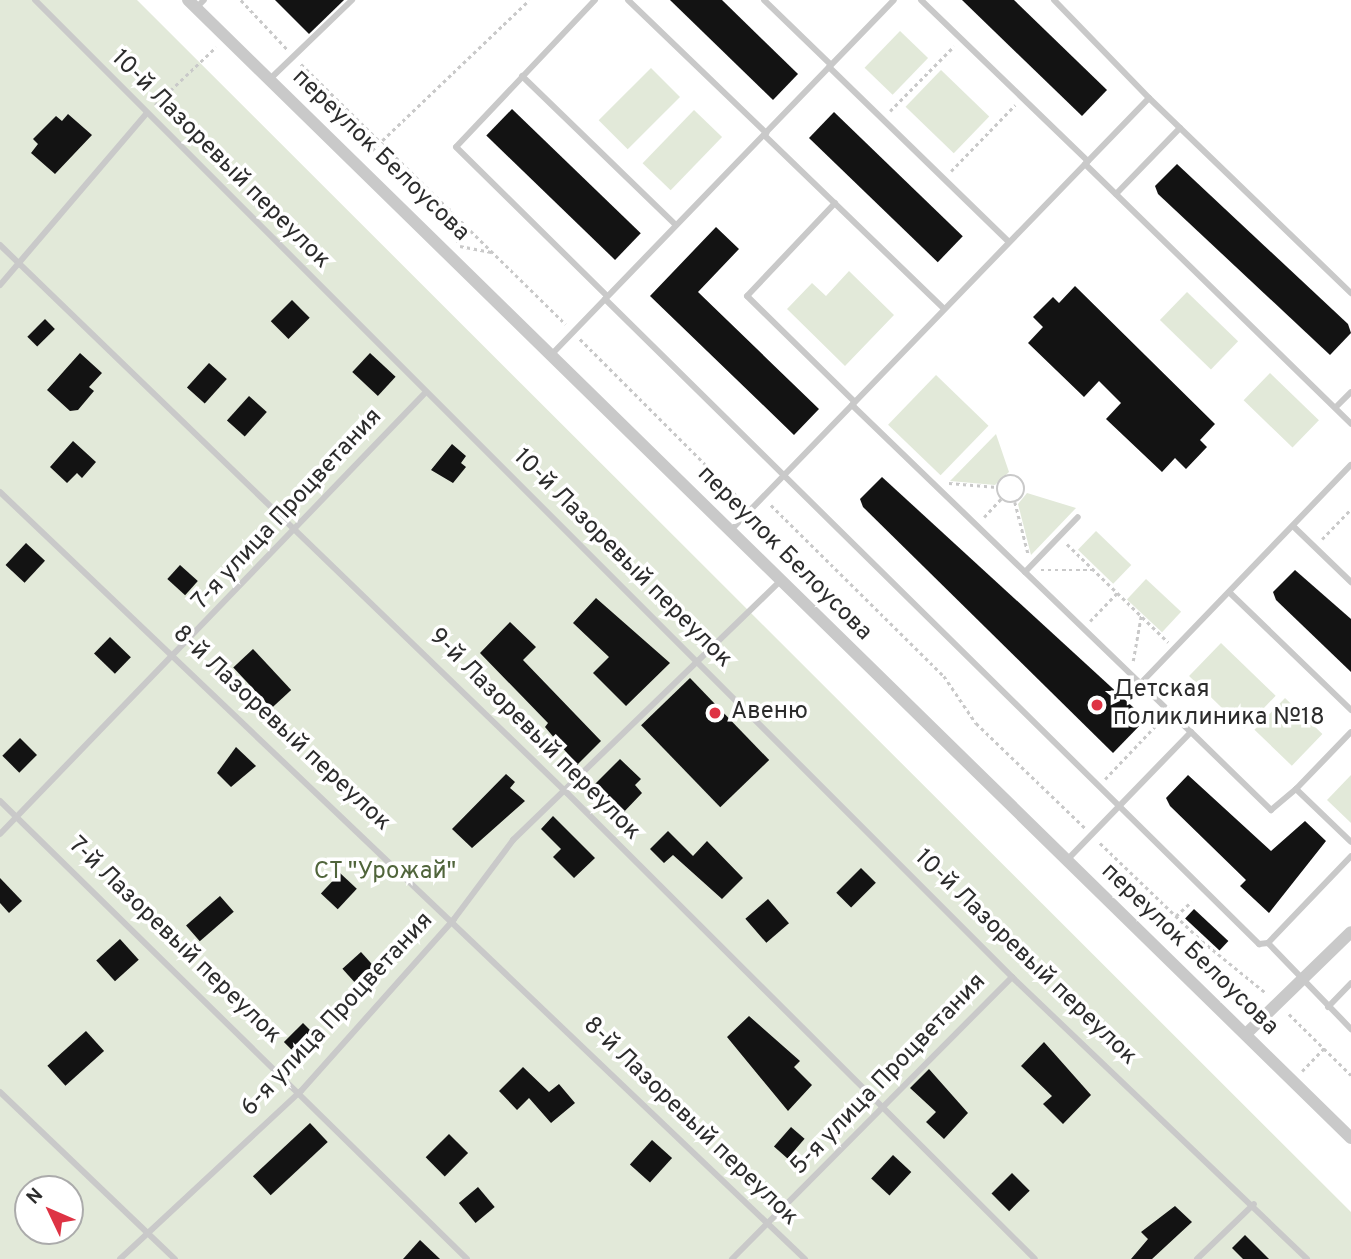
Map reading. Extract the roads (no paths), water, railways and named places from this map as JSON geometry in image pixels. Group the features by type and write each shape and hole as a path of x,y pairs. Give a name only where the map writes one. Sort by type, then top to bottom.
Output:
{"street":[{"name":"переулок Белоусова","path":"196,3 226,37 1351,1138"},
{"path":"1246,1034 1302,976 1351,932"}],"lane":[{"name":"10-й Лазоревый переулок","path":"35,0 146,114 1012,977 1254,1204 1307,1259"},
{"path":"270,79 352,0"},
{"path":"596,0 456,147 606,298 1101,783 1259,944 1268,943 1351,856"},
{"path":"628,0 944,309"},
{"path":"764,0 1009,242"},
{"path":"552,354 894,0"},
{"path":"921,0 1351,424"},
{"path":"1054,0 1149,98 1351,293"},
{"path":"522,76 677,225"},
{"path":"730,530 1149,98"},
{"path":"0,285 146,114"},
{"path":"1116,194 1180,128"},
{"path":"835,203 747,296 941,491 1028,570 1083,628 1271,810 1296,789 1351,732"},
{"name":"9-й Лазоревый переулок","path":"0,245 567,793 881,1111 1035,1259"},
{"name":"7-я улица Процветания","path":"0,834 176,656 426,392"},
{"path":"1336,407 1351,392"},
{"path":"1140,684 1351,465"},
{"name":"8-й Лазоревый переулок","path":"0,492 454,919 805,1259"},
{"path":"1028,570 1078,517"},
{"path":"1293,526 1351,582"},
{"name":"6-я улица Процветания","path":"120,1259 301,1091 454,919 513,840 567,793 781,580"},
{"path":"1229,592 1351,710"},
{"path":"1066,861 1191,732"},
{"path":"1296,789 1351,842"},
{"name":"7-й Лазоревый переулок","path":"0,801 301,1091 467,1259"},
{"path":"1268,943 1351,1029"},
{"name":"5-я улица Процветания","path":"732,1259 769,1225 1012,977"},
{"path":"1328,1007 1351,983"},
{"path":"0,1092 175,1259"},
{"path":"1197,1259 1254,1204"}],"place":[{"name":"Детская поликлиника №18","path":"1097,705"},
{"name":"Авеню","path":"715,713"}],"park label":[{"name":"СТ \"Урожай\"","path":"385,873"}]}
